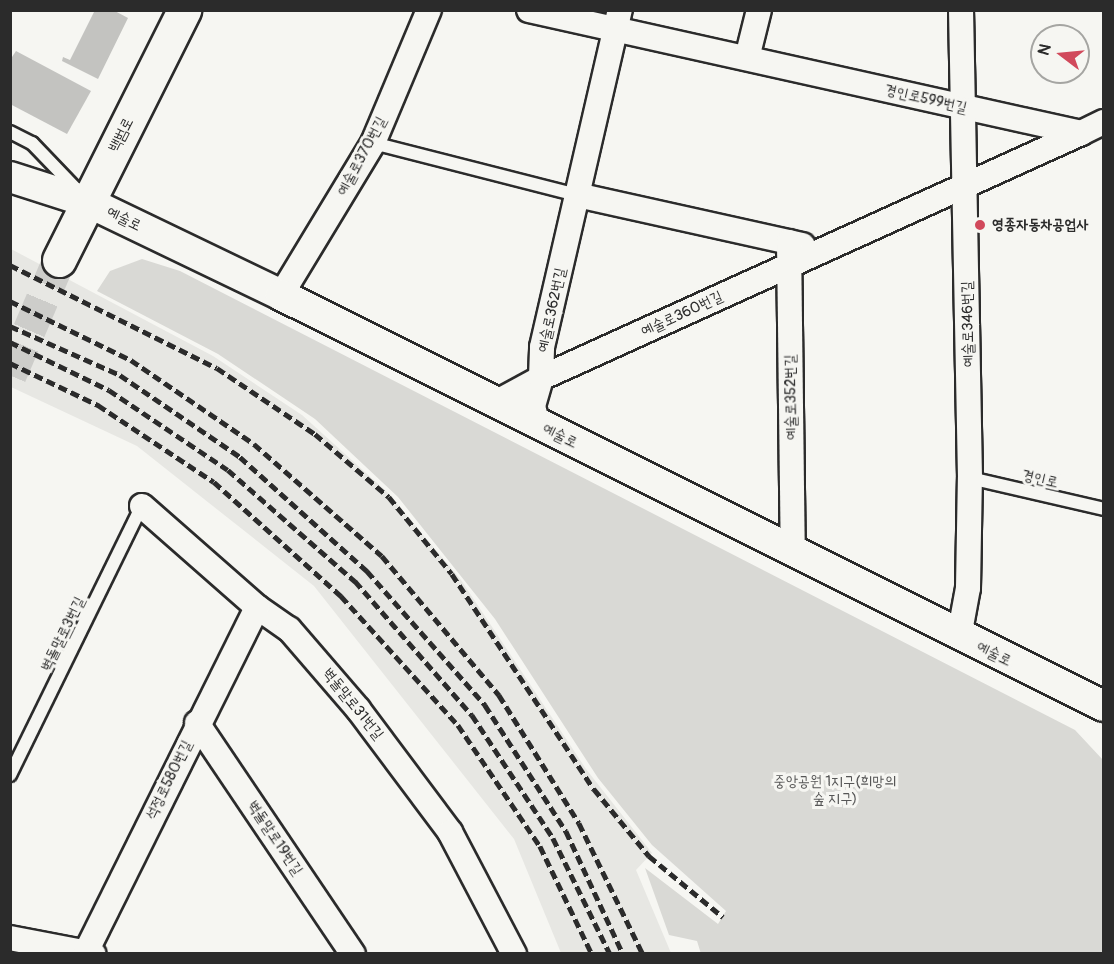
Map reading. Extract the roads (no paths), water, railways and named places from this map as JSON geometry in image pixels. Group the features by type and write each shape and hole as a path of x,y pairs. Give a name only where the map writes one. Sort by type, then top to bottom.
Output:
{"main road":[{"name":"백범로","path":"58,260 184,10"}],"street":[{"name":"예술로370번길","path":"281,295 373,143 429,10"},
{"name":"경인로599번길","path":"529,10 617,21 747,58 1081,133"},
{"path":"747,58 759,10"},
{"name":"예술로346번길","path":"959,637 968,588 970,478 961,10"},
{"name":"예술로362번길","path":"538,425 533,406 541,378 542,347 617,21"},
{"path":"1081,133 1104,122"},
{"name":"예술로360번길","path":"495,403 789,254 823,250 1081,133"},
{"name":"예술로","path":"10,177 88,202 281,295 793,551 959,637 1104,706"},
{"path":"577,195 789,254"},
{"name":"예술로352번길","path":"789,254 793,551"},
{"name":"벽돌말로31번길","path":"142,506 257,607 289,629 401,765 450,832 508,951"},
{"name":"석정로580번길","path":"88,953 197,723 257,607"},
{"name":"벽돌말로19번길","path":"197,723 353,954"},
{"path":"10,938 88,953"}],"lane":[{"path":"10,132 32,143 88,202"},
{"path":"373,143 577,195"},
{"name":"경인로","path":"970,478 1104,509"},
{"name":"벽돌말로3번길","path":"10,775 142,506"}],"tunnel":[{"path":"10,375 59,260"}],"railway":[{"path":"10,265 217,368 315,434 389,497 452,574 594,789 649,856 723,917"},
{"path":"10,301 131,360 254,444 382,556 499,695 579,823 643,954"},
{"path":"10,326 120,375 240,457 367,571 485,705 566,831 623,954"},
{"path":"10,342 109,390 228,470 355,581 472,715 553,838 610,954"},
{"path":"10,363 98,405 214,482 341,596 458,725 540,846 592,954"}],"place":[{"name":"영종자동차공업사","path":"980,225"}],"park label":[{"name":"중앙공원 1지구(희망의 숲 지구)","path":"835,790"}]}
